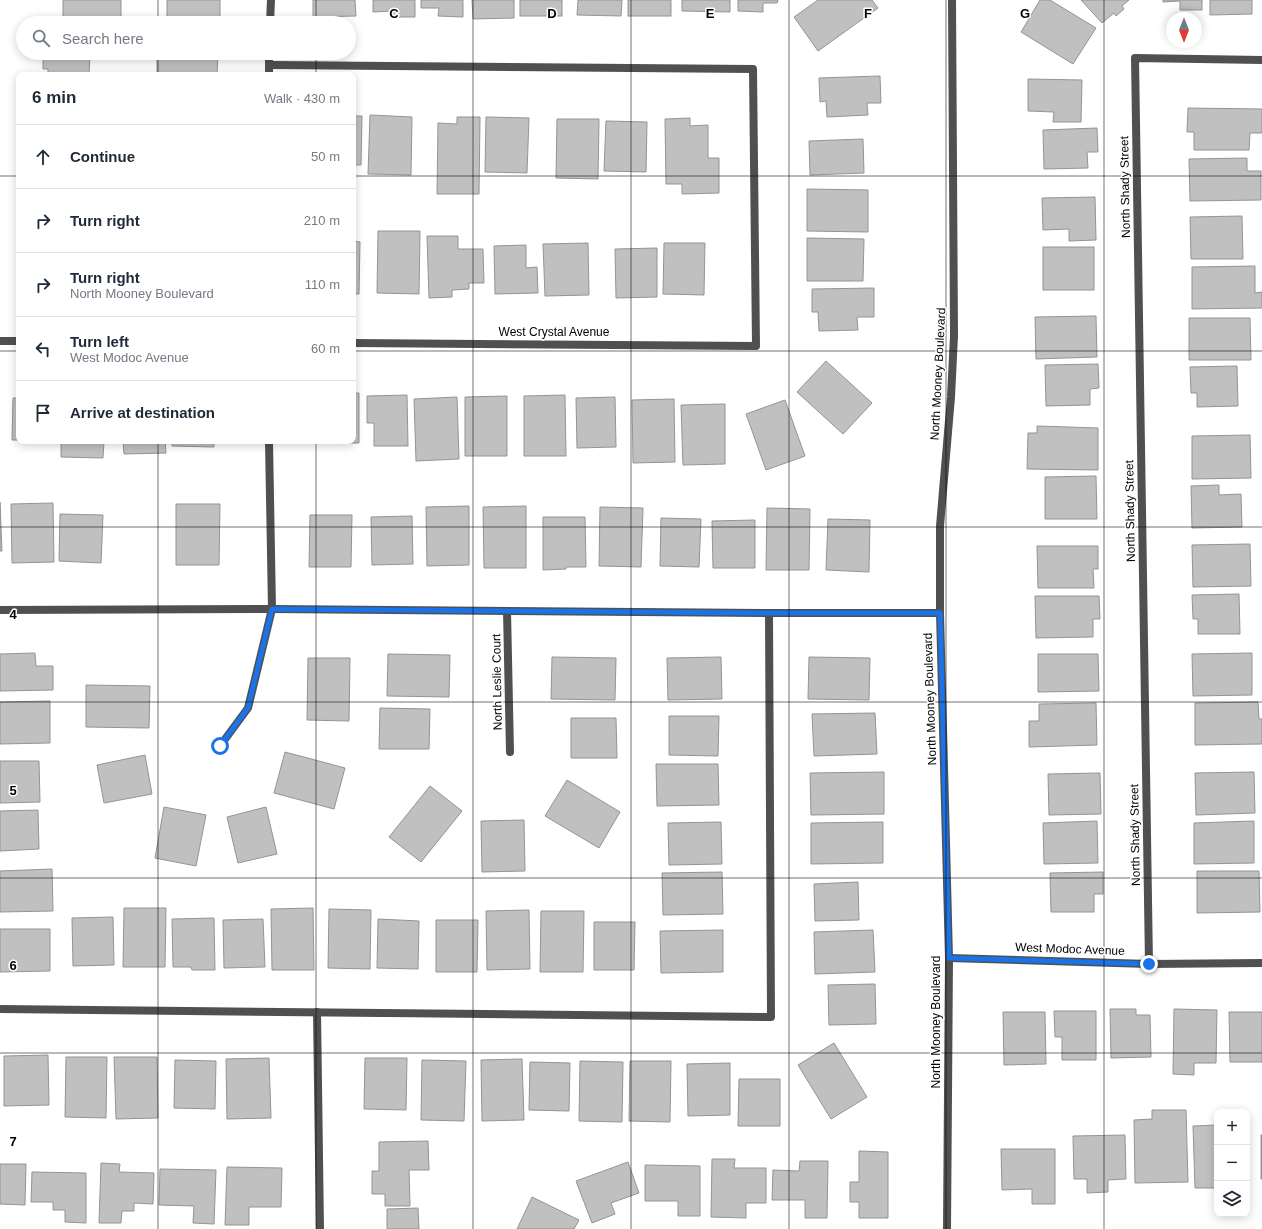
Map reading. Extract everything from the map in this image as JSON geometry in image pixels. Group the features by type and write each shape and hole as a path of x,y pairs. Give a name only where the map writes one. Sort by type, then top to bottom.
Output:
{"street":[{"path":"270,0 270,16"},
{"name":"North Mooney Boulevard","path":"947,1229 949,958 940,613 940,526 951,397 954,336 952,0"},
{"name":"North Shady Street","path":"1149,964 1135,58 1262,60"},
{"path":"269,60 269,72"},
{"name":"West Crystal Avenue","path":"269,64 753,69 756,346 356,343"},
{"path":"0,341 16,341"},
{"path":"220,746 248,708 272,609 270,444"},
{"path":"0,610 272,609 940,613"},
{"name":"North Leslie Court","path":"507,611 510,752"},
{"path":"0,1009 771,1017 769,613"},
{"name":"West Modoc Avenue","path":"949,958 1149,964 1262,963"},
{"path":"317,1012 320,1229"}],"building":[{"path":"63,0 121,0 121,16 63,16"},
{"path":"167,0 220,0 220,16 167,16"},
{"path":"313,0 355,0 356,16 313,16"},
{"path":"373,0 415,0 415,17 392,17 392,11 373,12"},
{"path":"421,0 463,0 463,17 438,16 439,8 421,8"},
{"path":"472,0 514,0 514,18 473,19"},
{"path":"520,0 562,0 562,16 520,16"},
{"path":"578,0 622,0 621,16 577,15"},
{"path":"628,0 671,0 671,16 628,16"},
{"path":"682,0 730,0 730,12 682,11"},
{"path":"738,0 778,0 777,3 763,3 763,12 738,11"},
{"path":"818,0 872,0 878,8 818,51 794,17"},
{"path":"1040,0 1050,0 1096,28 1073,64 1021,32"},
{"path":"1081,0 1129,0 1122,6 1124,9 1116,16 1114,13 1102,23"},
{"path":"1163,0 1202,0 1202,10 1180,10 1180,1 1163,2"},
{"path":"1210,0 1252,0 1252,14 1210,15"},
{"path":"43,60 90,60 89,72 48,72 48,69 43,69"},
{"path":"157,60 218,60 217,72 157,72"},
{"path":"880,76 881,103 867,103 868,115 827,117 826,101 820,102 819,78"},
{"path":"1028,79 1082,80 1081,122 1053,122 1054,112 1028,111"},
{"path":"1188,108 1262,109 1262,133 1250,133 1249,150 1194,150 1194,132 1187,132"},
{"path":"370,115 412,117 411,175 368,174"},
{"path":"356,116 362,116 361,165 356,165"},
{"path":"457,117 480,117 479,194 437,194 438,123 457,124"},
{"path":"486,117 529,118 527,173 485,172"},
{"path":"690,118 690,126 708,125 708,158 719,158 719,193 682,194 682,184 666,184 665,119"},
{"path":"557,119 599,119 598,179 556,178"},
{"path":"606,121 647,122 646,172 604,171"},
{"path":"1097,128 1098,152 1087,152 1088,168 1044,169 1043,130"},
{"path":"863,139 864,173 810,175 809,141"},
{"path":"1247,158 1247,171 1261,171 1261,200 1190,201 1189,159"},
{"path":"807,189 868,190 868,232 807,231"},
{"path":"1095,197 1096,240 1069,241 1069,229 1043,230 1042,198"},
{"path":"1242,216 1243,259 1191,259 1190,217"},
{"path":"378,231 420,231 419,294 377,293"},
{"path":"427,236 458,236 458,249 483,249 484,283 469,283 469,289 452,290 452,297 429,298"},
{"path":"807,238 864,239 863,281 807,281"},
{"path":"356,241 360,242 359,294 356,294"},
{"path":"588,243 589,295 545,296 543,244"},
{"path":"664,243 705,243 704,295 663,294"},
{"path":"526,245 526,268 537,267 538,293 495,294 494,246"},
{"path":"1043,247 1094,247 1094,290 1043,290"},
{"path":"657,248 657,297 616,298 615,249"},
{"path":"1255,266 1255,293 1262,292 1262,308 1192,309 1192,267"},
{"path":"874,288 874,317 857,317 858,330 819,331 818,312 812,312 812,289"},
{"path":"1096,316 1097,357 1036,359 1035,317"},
{"path":"1189,318 1250,318 1251,360 1189,360"},
{"path":"826,361 872,403 843,434 797,392"},
{"path":"1098,364 1099,388 1090,389 1090,405 1046,406 1045,365"},
{"path":"1237,366 1238,406 1197,407 1197,393 1191,393 1190,367"},
{"path":"356,393 359,393 359,443 356,443"},
{"path":"407,395 408,446 374,446 374,423 367,423 367,396"},
{"path":"565,395 566,456 524,456 524,396"},
{"path":"507,396 507,456 465,456 465,397"},
{"path":"457,397 459,459 416,461 414,399"},
{"path":"615,397 616,447 577,448 576,398"},
{"path":"13,398 16,398 16,440 12,440"},
{"path":"674,399 675,462 633,463 632,400"},
{"path":"785,400 805,456 766,470 746,414"},
{"path":"725,404 725,464 683,465 681,405"},
{"path":"1037,426 1098,428 1098,470 1027,469 1028,433 1037,433"},
{"path":"1250,435 1251,478 1192,479 1192,436"},
{"path":"61,444 104,444 103,458 61,457"},
{"path":"123,444 165,444 166,453 124,454"},
{"path":"172,444 214,444 214,447 172,446"},
{"path":"1096,476 1097,519 1045,519 1045,477"},
{"path":"1219,485 1219,495 1241,494 1242,527 1192,528 1191,486"},
{"path":"0,502 2,551 0,551"},
{"path":"53,503 54,562 12,563 11,504"},
{"path":"176,504 220,504 219,565 176,565"},
{"path":"469,506 469,565 427,566 426,507"},
{"path":"526,506 526,568 484,568 483,507"},
{"path":"600,507 643,508 641,567 599,566"},
{"path":"767,508 810,509 809,570 766,570"},
{"path":"60,514 103,515 101,563 59,561"},
{"path":"310,515 352,515 351,567 309,567"},
{"path":"412,516 413,564 372,565 371,517"},
{"path":"543,517 585,517 586,567 566,567 566,569 543,570"},
{"path":"661,518 701,519 699,567 660,566"},
{"path":"828,519 870,520 869,572 826,570"},
{"path":"755,520 755,568 713,568 712,521"},
{"path":"1250,544 1251,586 1193,587 1192,545"},
{"path":"1037,546 1098,546 1098,569 1093,569 1094,588 1038,588"},
{"path":"1239,594 1240,634 1198,634 1198,619 1193,619 1192,595"},
{"path":"1035,596 1099,596 1100,619 1093,619 1093,637 1036,638"},
{"path":"35,653 36,666 53,666 53,690 0,691 0,654"},
{"path":"1252,653 1252,695 1193,696 1192,654"},
{"path":"388,654 450,655 449,697 387,696"},
{"path":"1038,654 1098,654 1099,691 1038,692"},
{"path":"552,657 616,658 615,700 551,699"},
{"path":"721,657 722,699 668,700 667,658"},
{"path":"809,657 870,658 869,700 808,699"},
{"path":"308,658 350,658 349,721 307,720"},
{"path":"86,685 150,686 149,728 86,727"},
{"path":"50,701 50,743 0,744 0,702"},
{"path":"1258,702 1259,719 1262,719 1262,744 1195,745 1195,703"},
{"path":"1096,703 1097,745 1029,747 1029,721 1039,721 1039,704"},
{"path":"380,708 430,709 429,749 379,749"},
{"path":"875,713 877,754 814,756 812,714"},
{"path":"669,716 719,716 718,756 669,755"},
{"path":"571,718 616,718 617,758 571,758"},
{"path":"285,752 345,768 334,809 274,793"},
{"path":"145,755 152,794 104,803 97,765"},
{"path":"0,761 39,761 40,802 0,803"},
{"path":"656,764 718,764 719,805 657,806"},
{"path":"884,772 884,814 811,815 810,773"},
{"path":"1254,772 1255,813 1196,815 1195,773"},
{"path":"1100,773 1101,814 1049,815 1048,774"},
{"path":"567,780 620,812 599,848 545,816"},
{"path":"430,786 462,811 421,862 389,837"},
{"path":"164,807 206,815 196,866 155,858"},
{"path":"266,807 277,854 238,863 227,817"},
{"path":"38,810 39,849 0,851 0,811"},
{"path":"524,820 525,871 482,872 481,821"},
{"path":"1097,821 1098,863 1044,864 1043,823"},
{"path":"1254,821 1254,863 1194,864 1194,823"},
{"path":"721,822 722,864 669,865 668,823"},
{"path":"883,822 883,863 811,864 811,823"},
{"path":"52,869 53,911 0,912 0,871"},
{"path":"1197,871 1259,871 1260,912 1197,913"},
{"path":"722,872 723,914 663,915 662,873"},
{"path":"1103,872 1103,894 1094,894 1094,912 1051,912 1050,873"},
{"path":"858,882 859,920 815,921 814,884"},
{"path":"124,908 166,908 165,967 123,967"},
{"path":"313,908 314,970 272,970 271,909"},
{"path":"329,909 371,910 370,969 328,968"},
{"path":"529,910 530,969 487,970 486,911"},
{"path":"541,911 584,911 583,972 540,972"},
{"path":"113,917 114,965 73,966 72,918"},
{"path":"214,918 215,970 192,970 191,967 173,967 172,919"},
{"path":"263,919 265,967 224,968 223,920"},
{"path":"378,919 419,921 418,969 377,968"},
{"path":"436,920 478,920 477,972 436,972"},
{"path":"594,922 635,922 634,970 594,970"},
{"path":"0,929 50,929 50,971 0,972"},
{"path":"723,930 723,972 661,973 660,931"},
{"path":"873,930 875,972 815,974 814,932"},
{"path":"875,984 876,1024 829,1025 828,985"},
{"path":"1110,1009 1136,1009 1136,1015 1150,1015 1151,1057 1111,1058"},
{"path":"1174,1009 1217,1010 1216,1063 1194,1063 1194,1075 1173,1074"},
{"path":"1054,1011 1096,1011 1096,1060 1062,1060 1062,1037 1055,1037"},
{"path":"1003,1012 1045,1012 1046,1064 1004,1065"},
{"path":"1229,1012 1262,1012 1262,1062 1230,1062"},
{"path":"834,1043 867,1097 831,1119 798,1065"},
{"path":"48,1055 49,1105 4,1106 4,1056"},
{"path":"66,1057 107,1057 106,1118 65,1117"},
{"path":"114,1057 157,1057 158,1118 116,1119"},
{"path":"269,1058 271,1118 227,1119 226,1059"},
{"path":"365,1058 407,1058 406,1110 364,1109"},
{"path":"522,1059 524,1120 482,1121 481,1060"},
{"path":"175,1060 216,1061 215,1109 174,1108"},
{"path":"422,1060 466,1061 464,1121 421,1120"},
{"path":"580,1061 623,1062 622,1122 579,1121"},
{"path":"630,1061 671,1061 670,1122 629,1121"},
{"path":"530,1062 570,1063 569,1111 529,1110"},
{"path":"730,1063 730,1115 688,1116 687,1064"},
{"path":"739,1079 780,1079 780,1126 738,1126"},
{"path":"1152,1110 1186,1110 1188,1182 1135,1183 1134,1120 1152,1119"},
{"path":"1214,1125 1214,1188 1195,1188 1193,1126"},
{"path":"1125,1135 1126,1179 1108,1180 1108,1192 1087,1193 1087,1179 1074,1179 1073,1136"},
{"path":"1262,1135 1262,1179 1261,1179"},
{"path":"428,1141 429,1170 409,1170 410,1206 385,1206 385,1194 372,1194 372,1171 379,1171 379,1142"},
{"path":"1001,1149 1055,1149 1055,1204 1032,1204 1032,1189 1002,1190"},
{"path":"859,1151 888,1152 888,1218 859,1218 859,1202 850,1202 850,1182 859,1182"},
{"path":"712,1159 735,1159 734,1168 766,1168 766,1203 746,1203 746,1218 711,1217"},
{"path":"800,1161 828,1161 827,1218 805,1218 805,1200 772,1200 773,1170 799,1171"},
{"path":"628,1162 639,1193 611,1203 615,1214 592,1223 576,1181"},
{"path":"101,1163 120,1164 119,1172 154,1173 153,1204 134,1203 134,1211 122,1211 121,1223 99,1223"},
{"path":"0,1164 26,1164 25,1205 0,1204"},
{"path":"645,1165 700,1166 700,1216 678,1216 678,1201 645,1201"},
{"path":"227,1167 282,1168 281,1207 249,1207 249,1225 225,1225"},
{"path":"160,1169 216,1170 214,1224 193,1223 194,1206 159,1205"},
{"path":"32,1172 86,1173 86,1223 65,1222 65,1210 53,1210 53,1202 31,1202"},
{"path":"532,1197 579,1220 574,1229 517,1229"},
{"path":"418,1208 419,1229 387,1229 387,1209"}],"route":[{"path":"220,746 248,708 272,609 940,613 949,958 1149,964"}]}
